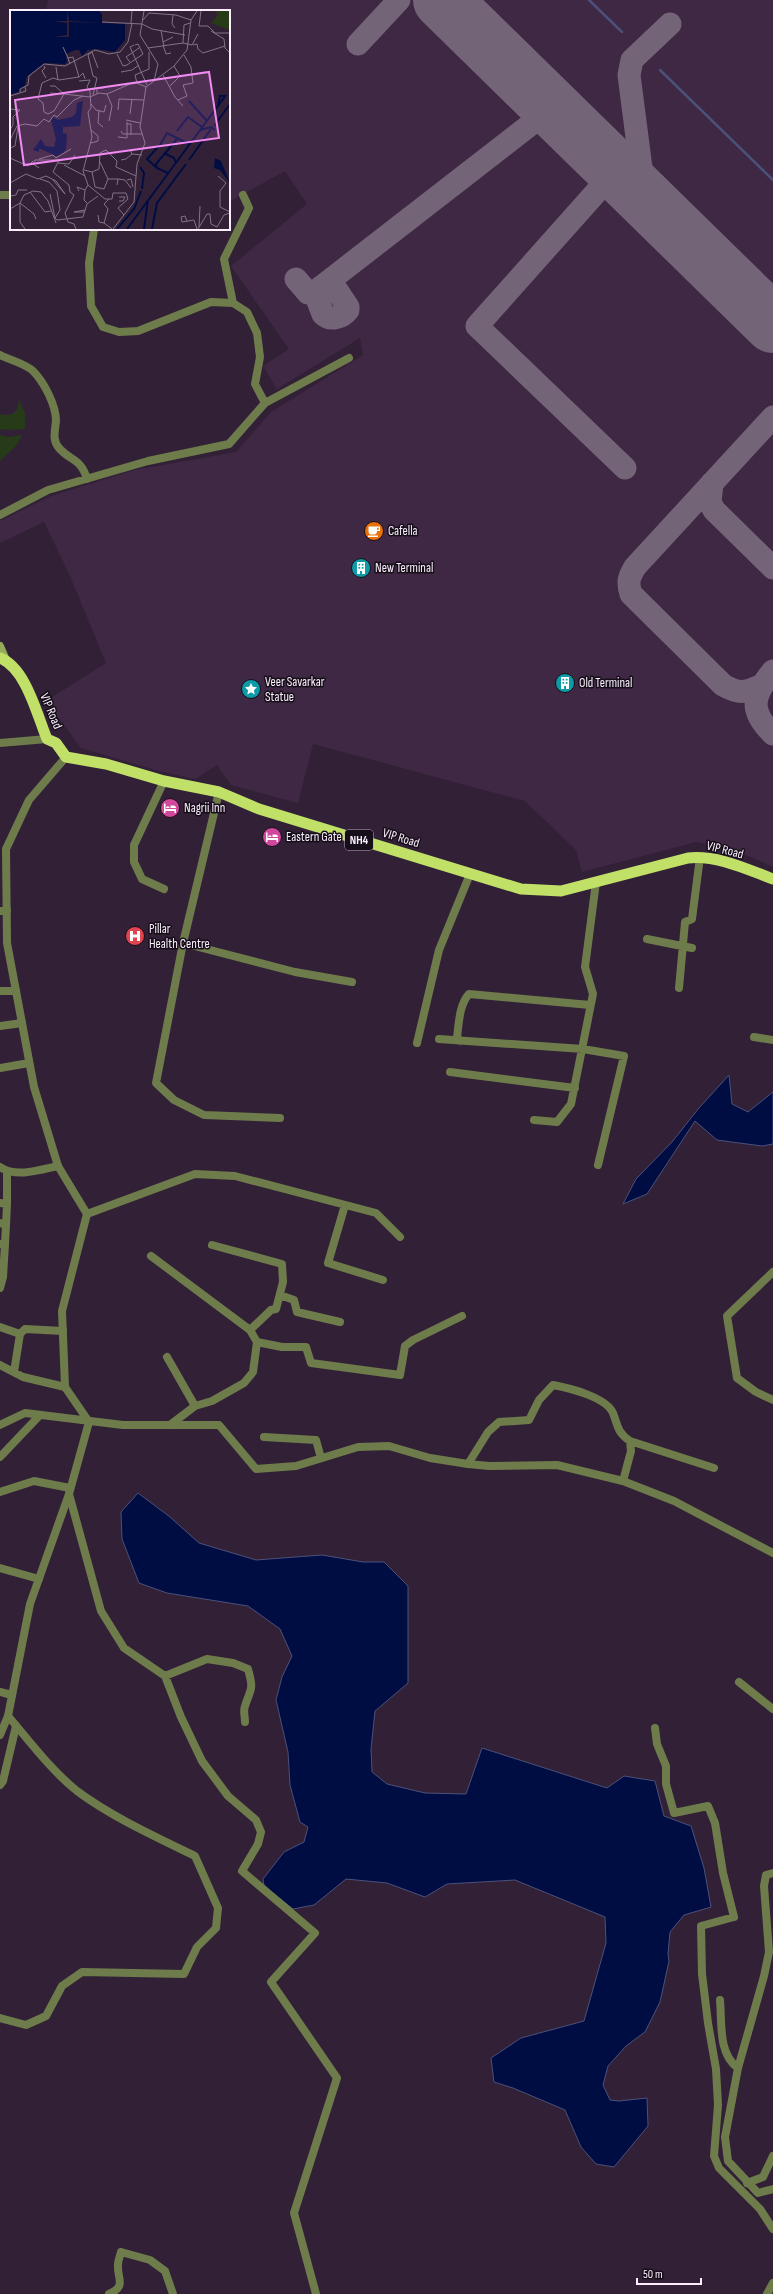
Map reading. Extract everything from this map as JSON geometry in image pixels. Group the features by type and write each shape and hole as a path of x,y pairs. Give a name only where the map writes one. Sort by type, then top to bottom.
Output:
{"highway":[{"name":"VIP Road","path":"3,659 23,680 47,739 56,743 66,757 106,764 164,781 219,792 259,809 521,890 561,891 688,858 700,857 731,864 773,879"}],"main road":[{"name":"VIP Road","path":"0,646 3,659"}],"street":[{"path":"233,303 224,259 249,208 243,195"},
{"path":"94,230 89,263 91,306 103,326 119,332 138,331 211,302 233,303 248,312 257,333 260,357 255,384 265,403"},
{"path":"0,355 33,371 50,396 56,420 54,437 59,448 78,461 84,469 87,479"},
{"path":"0,515 48,490 148,461 229,444 265,403 349,358"},
{"path":"0,743 47,739"},
{"path":"0,1735 8,1716 30,1604 70,1491 89,1422 66,1387 62,1311 87,1214 58,1166 34,1087 6,943 3,911 3,851 29,800 66,757"},
{"path":"164,781 134,845 134,862 142,879 164,889"},
{"path":"219,792 183,943 156,1083 174,1100 204,1115 280,1118"},
{"path":"679,988 686,922 692,919 700,857"},
{"path":"418,1043 439,950 470,874"},
{"path":"534,1120 557,1122 571,1104 593,994 585,967 596,882"},
{"path":"647,939 692,948"},
{"path":"183,943 295,972 352,982"},
{"path":"0,991 16,991"},
{"path":"460,1041 457,1037 460,1013 463,1000 469,994 590,1005"},
{"path":"0,1026 22,1023"},
{"path":"754,1037 773,1040"},
{"path":"439,1039 583,1049 624,1056 598,1165"},
{"path":"0,1068 30,1063"},
{"path":"450,1072 575,1088"},
{"path":"0,1288 3,1277 2,1244 4,1170 34,1171 58,1166"},
{"path":"87,1214 195,1174 235,1176 376,1213 400,1237"},
{"path":"345,1205 328,1264 383,1280"},
{"path":"212,1245 282,1264 283,1282 276,1309 271,1310 250,1330"},
{"path":"151,1256 250,1330 257,1342 253,1372 244,1383 212,1401 195,1406 170,1425"},
{"path":"773,1272 727,1316 737,1378 756,1392 773,1400"},
{"path":"280,1296 294,1300 297,1312 340,1322"},
{"path":"257,1342 282,1347 306,1347 311,1363 400,1375 405,1346 413,1340 462,1316"},
{"path":"0,1327 20,1334"},
{"path":"14,1372 20,1334 25,1329 63,1331"},
{"path":"167,1356 195,1406"},
{"path":"0,1365 24,1377 66,1387"},
{"path":"468,1464 488,1432 500,1422 529,1420 539,1400 553,1385 568,1388 605,1402 622,1435 630,1441 714,1468"},
{"path":"0,1425 25,1413 123,1425 219,1425 256,1469 296,1466 358,1447 389,1446 430,1458 468,1464 489,1466 558,1465 623,1481 674,1501 773,1552"},
{"path":"0,1457 40,1415"},
{"path":"264,1437 316,1440 321,1458"},
{"path":"623,1481 631,1451 630,1441"},
{"path":"0,1492 34,1481 70,1491"},
{"path":"70,1491 101,1611 124,1648 166,1676 181,1717 202,1761 228,1796 256,1820 261,1832 258,1844 242,1870 315,1934 271,1982 337,2078 294,2213 316,2294"},
{"path":"0,1568 38,1579"},
{"path":"166,1676 207,1659 233,1663 248,1669 252,1687 250,1696 244,1707 246,1722"},
{"path":"739,1682 773,1709"},
{"path":"0,1692 12,1695"},
{"path":"0,2018 26,2025 46,2016 62,1986 82,1972 184,1974 197,1947 216,1928 218,1908 195,1856 136,1827 77,1791 44,1760 8,1716"},
{"path":"0,1785 3,1781 16,1726"},
{"path":"655,1728 657,1744 666,1766 666,1784 674,1813 708,1806 715,1823 723,1873 734,1917 701,1926 700,1936 707,2016 716,2069 718,2105 714,2156 719,2168 760,2209 773,2229"},
{"path":"773,1873 766,1876 764,1886 769,1952 764,1976 738,2068 725,2137 728,2161 747,2183 758,2193 773,2189"},
{"path":"720,2000 723,2048 730,2063 738,2068"},
{"path":"747,2183 762,2177 773,2156"},
{"path":"109,2294 117,2290 120,2284 118,2265 121,2252 150,2260 165,2271 173,2294"},
{"path":"767,2294 773,2283"}],"shaded area":[{"path":"48,0 773,0 773,867 728,847 696,842 582,872 576,850 525,801 313,744 298,803 231,785 217,765 195,779 159,771 81,748 46,701 106,663 70,576 44,522 0,543 0,521 51,496 135,470 236,452 271,412 363,355 360,338 277,389 263,366 289,349 231,266 307,204 285,171 230,201 230,10 46,10"},
{"path":"729,1075 732,1104 748,1112 773,1092 773,1144 762,1146 717,1140 695,1121 647,1194 623,1204 636,1179 672,1142 699,1108"},
{"path":"138,1493 170,1517 199,1543 256,1560 322,1555 363,1562 384,1562 408,1586 408,1683 375,1711 371,1749 372,1772 387,1784 425,1793 466,1794 482,1748 607,1788 624,1776 655,1781 664,1816 691,1826 704,1868 711,1907 684,1915 670,1932 668,1954 669,1961 660,2002 645,2032 626,2046 608,2066 603,2085 610,2100 619,2101 647,2098 648,2126 614,2167 596,2164 581,2147 565,2110 513,2088 494,2082 491,2058 521,2038 584,2021 606,1943 605,1917 515,1880 447,1884 425,1897 387,1883 346,1879 314,1905 293,1909 264,1886 263,1879 284,1852 304,1842 308,1827 300,1822 290,1785 288,1752 276,1700 282,1677 292,1656 280,1629 248,1606 167,1593 139,1583 122,1539 121,1512"}],"green space":[{"path":"18,397 25,413 25,429 0,429 0,414 9,415 15,412 19,402"},
{"path":"0,435 8,437 22,435 16,446 0,461"}],"waterway":[{"path":"589,0 622,32"},
{"path":"660,70 773,180"}],"taxiway":[{"path":"358,44 399,0"},
{"path":"645,199 629,75 632,60 670,24"},
{"path":"296,279 308,293 316,291 548,111 556,111"},
{"path":"616,170 477,326 625,468"},
{"path":"321,287 318,301 323,314 332,318 343,315 348,310 348,307 334,286 334,277"},
{"path":"760,686 742,692 733,690 723,685 631,594 629,583 635,567 773,417"},
{"path":"712,483 710,502 714,510 773,568"},
{"path":"773,671 761,688 757,696 756,703 760,718 773,734"}],"runway":[{"path":"442,0 773,324"}],"place":[{"name":"Cafella","path":"374,531"},
{"name":"New Terminal","path":"361,568"},
{"name":"Old Terminal","path":"565,683"},
{"name":"Veer Savarkar Statue","path":"251,689"},
{"name":"Nagrii Inn","path":"170,808"},
{"name":"Eastern Gate","path":"272,837"},
{"name":"Pillar Health Centre","path":"135,936"}]}
